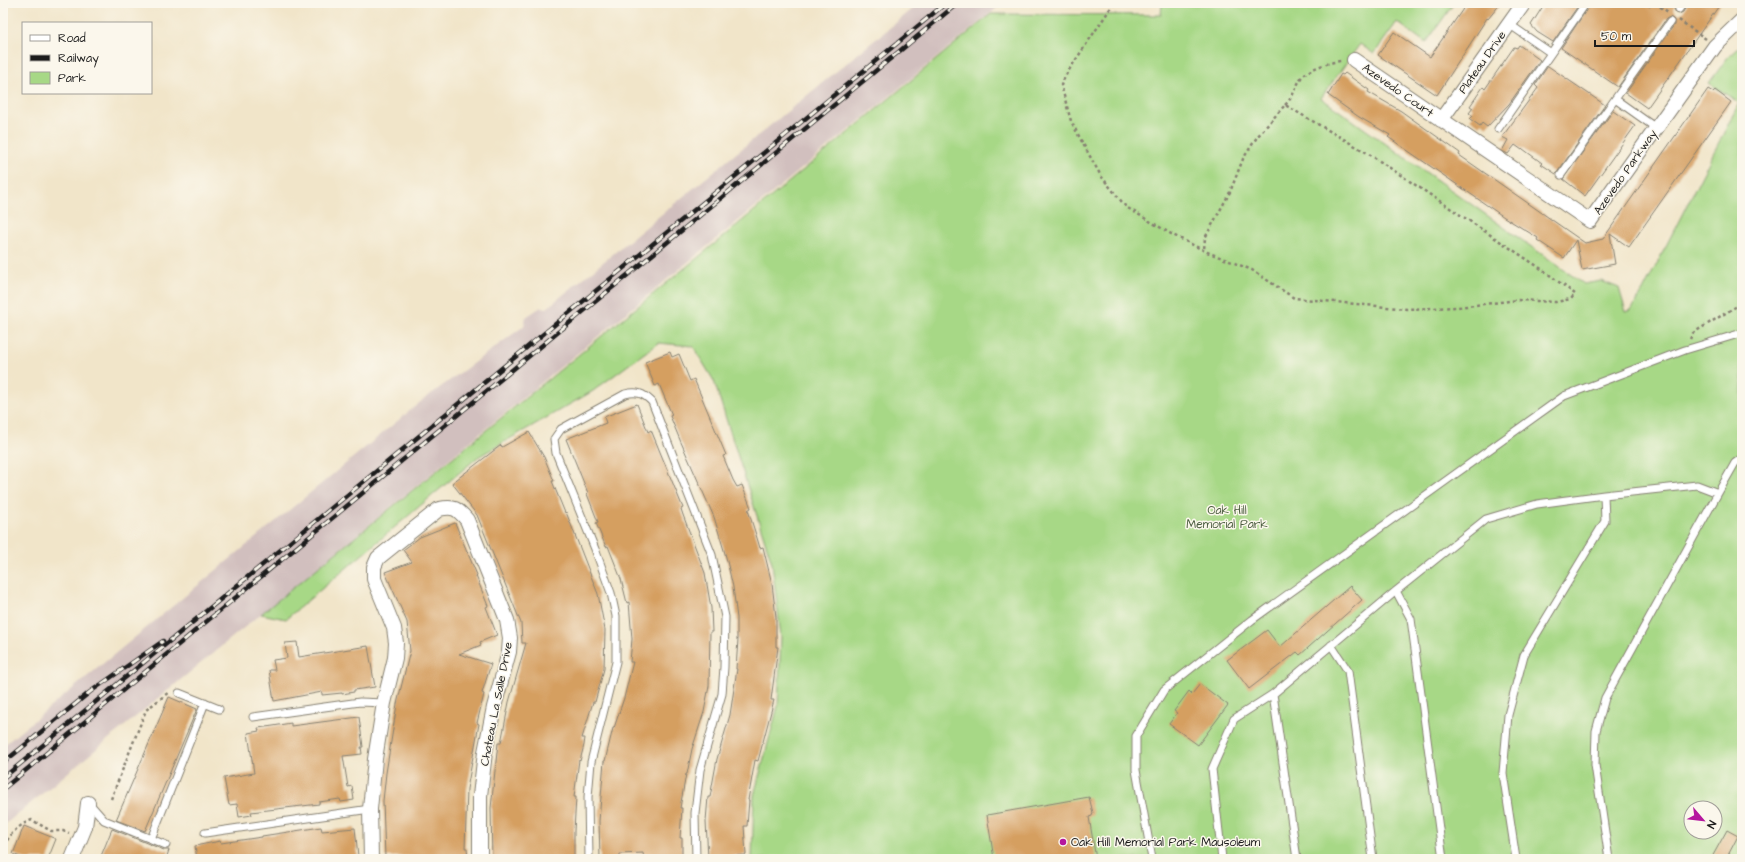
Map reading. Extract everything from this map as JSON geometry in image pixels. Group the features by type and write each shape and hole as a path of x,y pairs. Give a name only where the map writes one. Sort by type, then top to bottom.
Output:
{"street":[{"name":"Plateau Drive","path":"1441,120 1524,3"},
{"name":"Azevedo Parkway","path":"1441,120 1590,222 1715,46 1742,20"},
{"name":"Azevedo Court","path":"1354,60 1441,120"},
{"name":"Chateau La Salle Drive","path":"371,859 370,810 375,759 384,703 395,658 396,643 394,628 374,579 374,568 378,558 439,509 451,506 460,511 467,520 507,620 510,638 509,652 494,707 485,752 480,796 480,859"},
{"path":"72,859 85,827 88,803"}],"lane":[{"path":"1498,129 1586,3"},
{"path":"1561,175 1670,22"},
{"path":"1509,24 1551,53"},
{"path":"1615,99 1656,128"},
{"path":"1152,859 1136,770 1136,736 1164,690 1252,620 1564,396 1685,350 1742,333"},
{"path":"589,859 588,796 591,762 616,662 616,616 611,593 598,556 556,453 554,440 561,429 625,394 635,392 644,395 652,402 712,555 725,618 722,694 700,770 695,812 696,859"},
{"path":"1609,859 1595,765 1596,731 1605,698 1735,463 1742,458"},
{"path":"1222,859 1212,769 1234,719 1272,694 1396,591 1486,519 1537,504 1697,484 1718,493"},
{"path":"1516,859 1503,773 1508,715 1524,655 1605,521 1604,495"},
{"path":"1396,591 1411,619 1443,859"},
{"path":"1331,645 1348,671 1373,859"},
{"path":"179,693 219,709"},
{"path":"1272,694 1297,859"},
{"path":"253,717 360,702 384,703"},
{"path":"151,839 205,703"},
{"path":"88,803 104,820 166,844"},
{"path":"206,833 370,810"}],"path":[{"path":"1114,3 1068,73 1062,85 1071,121 1101,176 1126,207 1173,235 1252,270 1294,298 1407,309 1458,307 1518,300 1556,302 1570,299 1575,294 1369,154 1285,105"},
{"path":"1655,3 1715,46"},
{"path":"1204,250 1205,238 1230,192 1243,159 1257,137 1293,96 1302,76 1331,61 1354,60"},
{"path":"1685,350 1693,333 1742,303"},
{"path":"111,799 146,710 169,691 177,694 179,693"},
{"path":"3,842 6,843 13,832 32,820 51,831 63,831 69,833"}],"shaded area":[{"path":"920,3 1003,3 3,826 3,746 423,400 524,326 526,317 541,307 547,308"}],"green space":[{"name":"Oak Hill Memorial Park","path":"1162,3 1454,3 1426,43 1397,22 1374,54 1360,44 1321,98 1584,284 1601,281 1619,288 1626,312 1632,309 1643,291 1739,103 1709,83 1728,57 1742,44 1742,859 752,859 754,795 778,706 781,637 772,563 714,381 693,346 658,343 593,391 478,457 286,619 261,614 707,250 991,14 1161,15"}],"building":[{"path":"1467,3 1501,3 1488,19 1487,18 1437,95 1378,55 1394,32 1430,57"},
{"path":"1545,3 1580,3 1553,42 1537,32 1531,25"},
{"path":"1591,3 1638,3 1643,6 1644,3 1650,7 1653,3 1677,3 1674,9 1676,13 1679,14 1683,12 1688,3 1721,3 1647,108 1626,93 1674,25 1674,20 1670,17 1666,19 1618,87 1561,48"},
{"path":"1519,45 1540,60 1509,104 1487,127 1482,123 1480,126 1470,119 1473,116 1469,113 1473,108 1470,106 1483,87 1485,89 1514,47 1517,48"},
{"path":"1548,66 1605,105 1556,174 1523,149 1522,150 1515,145 1508,154 1502,151 1508,140 1502,137 1538,88 1535,85"},
{"path":"1345,73 1369,90 1368,92 1401,111 1460,153 1459,155 1585,243 1603,239 1708,89 1713,92 1715,90 1731,102 1629,247 1610,234 1615,264 1582,270 1576,240 1564,258 1537,240 1538,238 1504,217 1388,137 1390,135 1359,117 1328,95 1341,74 1343,75"},
{"path":"1613,111 1635,126 1585,196 1563,179"},
{"path":"670,352 672,357 679,354 690,381 694,379 726,455 723,456 733,480 737,487 742,485 751,508 748,510 760,548 763,547 772,584 776,617 776,647 778,647 771,700 774,700 758,761 755,760 748,800 747,826 744,826 746,855 708,858 706,821 708,797 710,797 717,759 730,715 737,669 737,618 733,587 714,517 670,416 672,415 659,384 655,386 645,362"},
{"path":"637,404 648,432 651,430 683,508 681,509 683,515 705,573 711,608 712,632 710,632 709,686 704,712 692,749 686,774 680,808 682,808 680,838 682,838 682,859 644,859 643,853 620,854 620,859 600,859 599,821 604,761 613,728 624,698 633,662 630,662 632,639 629,602 627,603 621,579 608,546 606,547 596,523 598,522 587,494 588,493 566,439 606,423 604,417"},
{"path":"529,432 544,457 554,481 552,481 565,513 566,512 598,594 605,630 604,669 595,702 593,702 582,738 585,738 580,761 579,760 574,797 576,797 574,859 492,859 491,808 498,743 501,743 509,702 526,643 522,643 521,623 477,515 452,483 501,445 502,447"},
{"path":"455,523 477,575 476,576 488,606 486,607 497,635 480,642 481,645 459,654 491,664 482,693 484,694 477,723 479,724 467,789 465,848 467,848 468,859 428,859 428,856 385,857 383,801 386,773 397,704 410,651 407,622 385,572 412,562 403,550 420,537"},
{"path":"1350,586 1362,600 1300,655 1297,652 1249,689 1227,660 1267,630 1280,647"},
{"path":"297,642 299,657 368,646 375,687 354,690 354,692 342,694 322,695 322,692 274,701 269,670 275,670 273,660 287,658 285,643"},
{"path":"1200,684 1228,705 1198,745 1169,724 1177,713 1174,711 1189,691 1192,694"},
{"path":"169,697 197,709 145,831 116,820"},
{"path":"359,717 363,747 361,747 362,754 343,756 348,787 352,786 354,800 341,802 340,799 319,802 319,804 251,812 252,815 239,817 237,804 229,805 224,778 254,773 248,733 259,731 258,728 291,723 291,726"},
{"name":"Oak Hill Memorial Park Mausoleum","path":"1089,797 1093,813 1092,816 1089,817 1096,859 994,859 987,815"},
{"path":"24,826 56,839 48,859 25,859 13,854"},
{"path":"321,827 322,831 355,828 358,856 353,857 353,859 333,859 333,856 315,859 197,859 195,846 220,841 221,843"},
{"path":"112,829 164,850 169,850 166,859 110,859 101,856"},
{"path":"1727,830 1738,836 1726,859 1711,859 1721,840 1723,840"}],"railway":[{"path":"3,778 946,3"},
{"path":"3,789 958,3"},
{"path":"3,763 90,692 163,641"}],"place":[{"name":"Oak Hill Memorial Park Mausoleum","path":"1063,842"}]}
